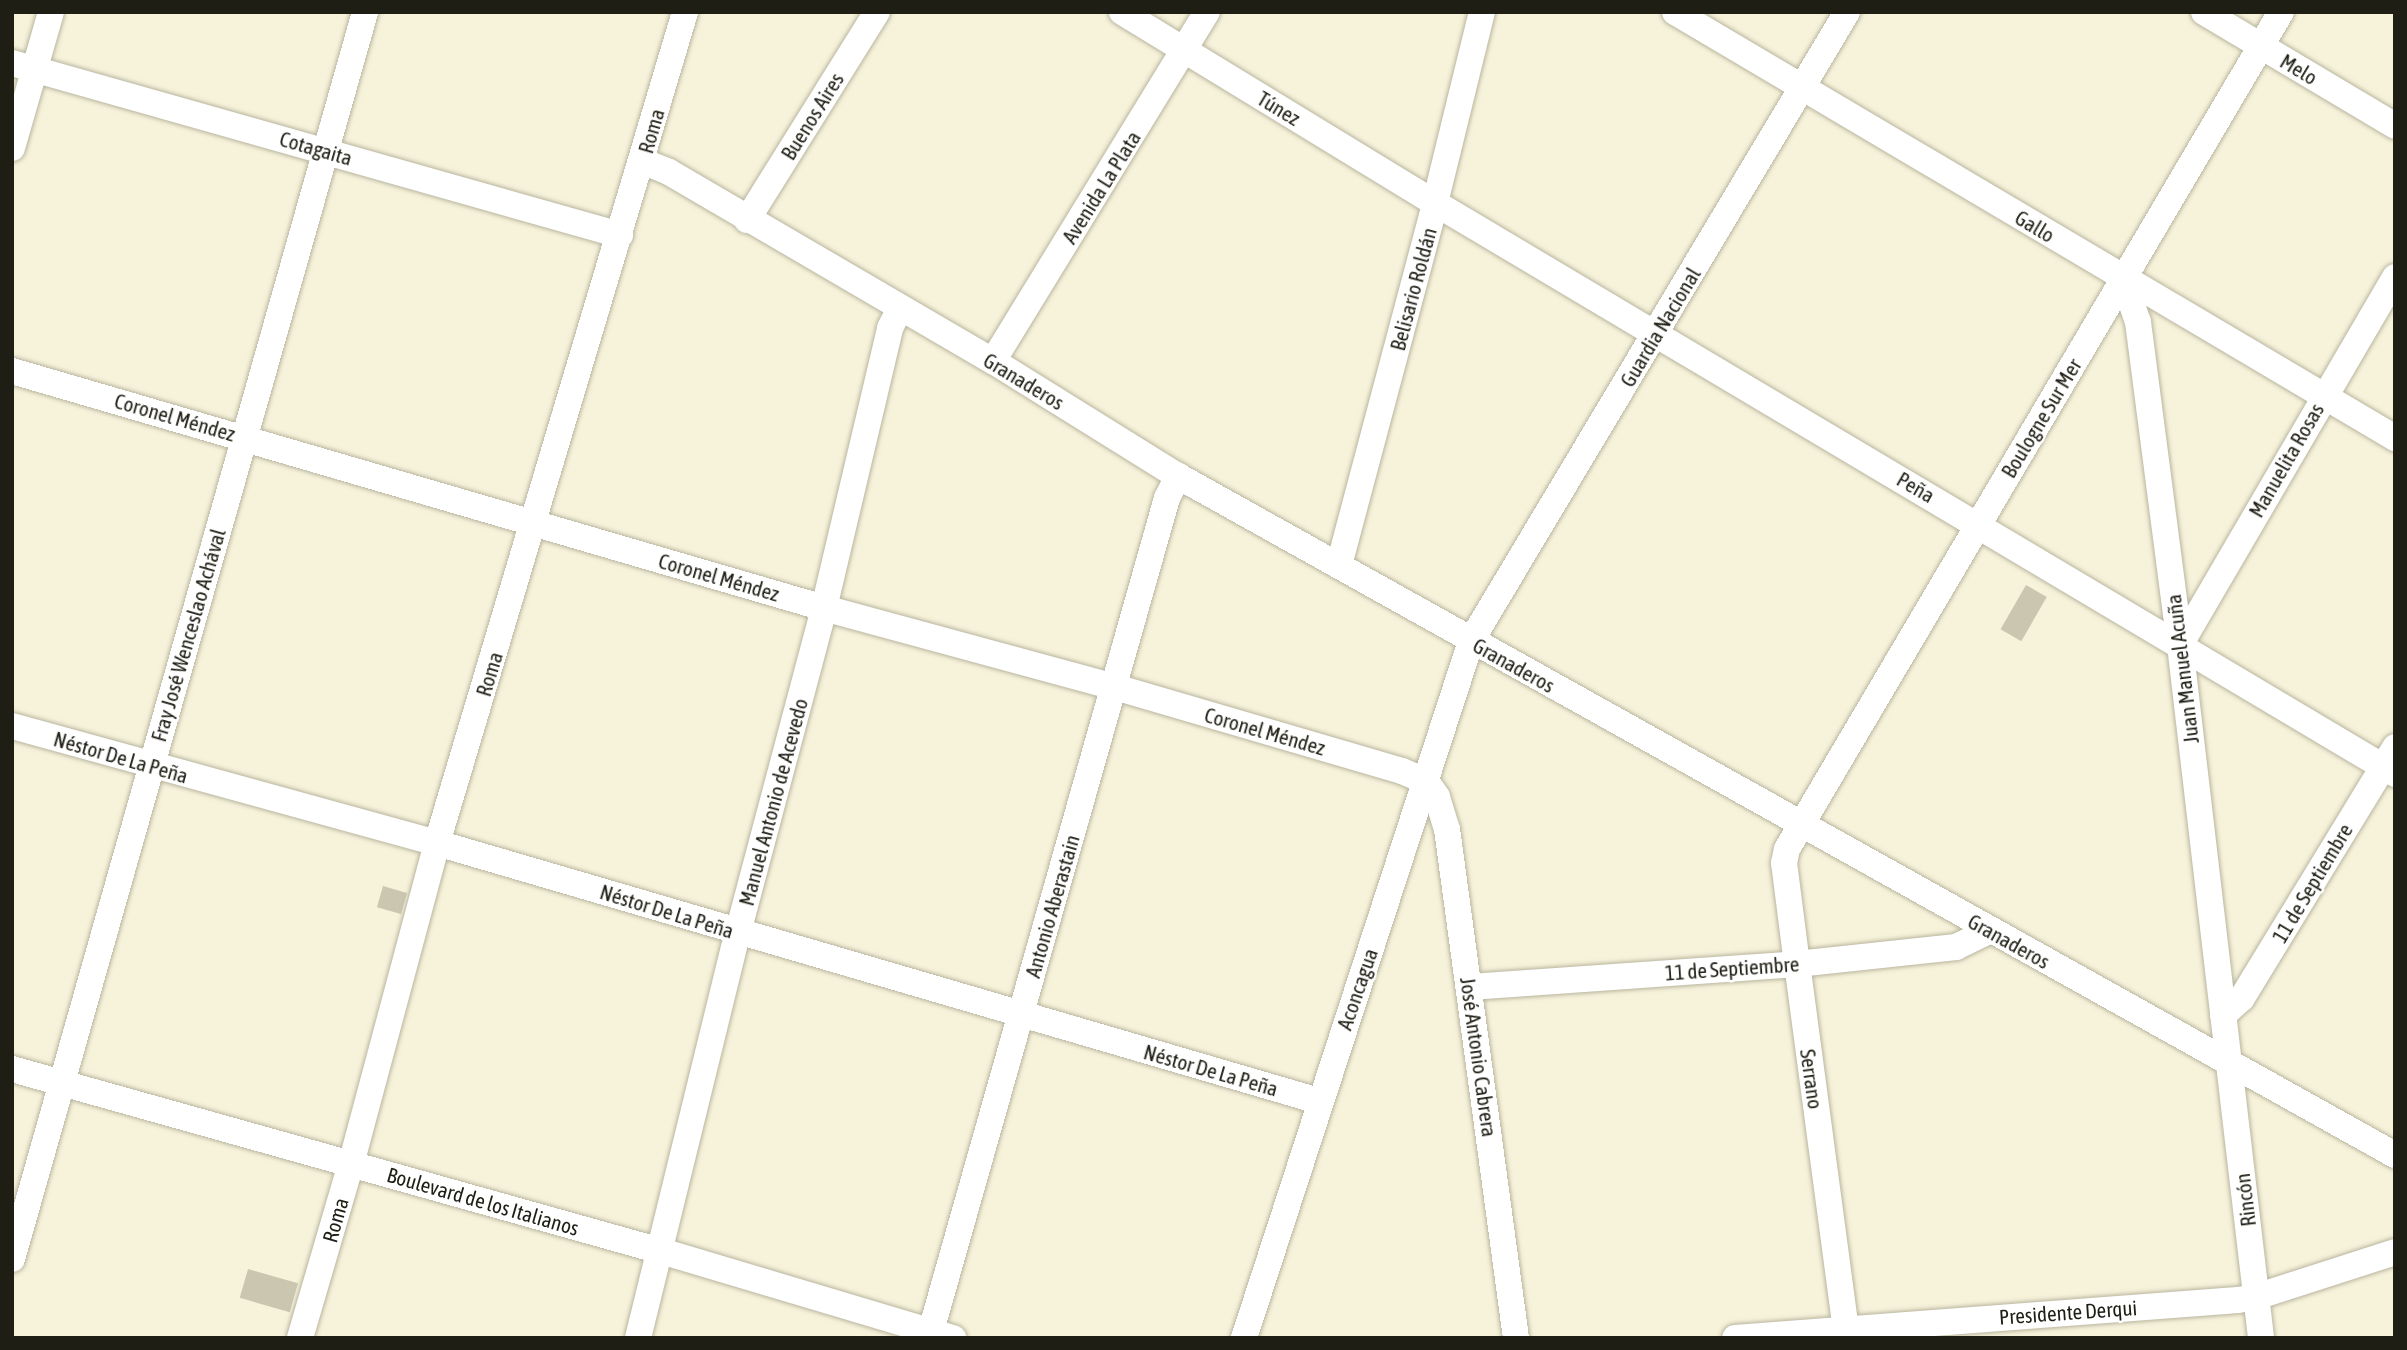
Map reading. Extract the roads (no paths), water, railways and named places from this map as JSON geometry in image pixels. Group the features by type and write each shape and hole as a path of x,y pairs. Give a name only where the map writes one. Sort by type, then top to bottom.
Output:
{"street":[{"path":"12,148 24,66 51,12"},
{"name":"Fray José Wenceslao Achával","path":"12,1259 365,12"},
{"name":"Roma","path":"300,1338 351,1164 438,843 685,12"},
{"name":"Buenos Aires","path":"747,220 877,12"},
{"name":"Túnez","path":"1122,12 1435,203"},
{"name":"Avenida La Plata","path":"993,361 1208,12"},
{"name":"Belisario Roldán","path":"1339,565 1435,203 1482,12"},
{"name":"Gallo","path":"1675,12 2395,438"},
{"name":"Guardia Nacional","path":"1471,641 1847,12"},
{"name":"Melo","path":"2204,12 2395,126"},
{"name":"Boulogne Sur Mer","path":"1801,824 2281,12"},
{"name":"Cotagaita","path":"24,66 620,235"},
{"name":"Granaderos","path":"642,161 669,172 747,220 993,361 1178,476 1989,931 2395,1155"},
{"name":"Peña","path":"1435,203 2180,645 2391,763"},
{"name":"Manuelita Rosas","path":"2180,645 2395,277"},
{"name":"Juan Manuel Acuña","path":"2123,279 2138,322 2180,645 2229,1062"},
{"name":"Manuel Antonio de Acevedo","path":"638,1338 738,932 824,608 890,328 900,308"},
{"name":"Coronel Méndez","path":"12,371 824,608 1115,687 1402,771 1426,781"},
{"name":"Antonio Aberastain","path":"937,1335 1021,1014 1167,498 1178,476"},
{"name":"Aconcagua","path":"1244,1338 1471,641"},
{"name":"Néstor De La Peña","path":"12,726 438,843 1319,1101"},
{"name":"11 de Septiembre","path":"2223,1015 2242,998 2391,763"},
{"name":"José Antonio Cabrera","path":"1426,781 1437,797 1447,829 1516,1338"},
{"name":"Serrano","path":"1801,824 1787,849 1784,863 1846,1333"},
{"name":"11 de Septiembre","path":"1470,987 1797,964 1956,947 1989,931"},
{"name":"Rincón","path":"2229,1062 2261,1338"},
{"name":"Boulevard de los Italianos","path":"12,1069 661,1251 937,1335"},
{"name":"Presidente Derqui","path":"1735,1338 1846,1333 2256,1297 2395,1252"}]}
